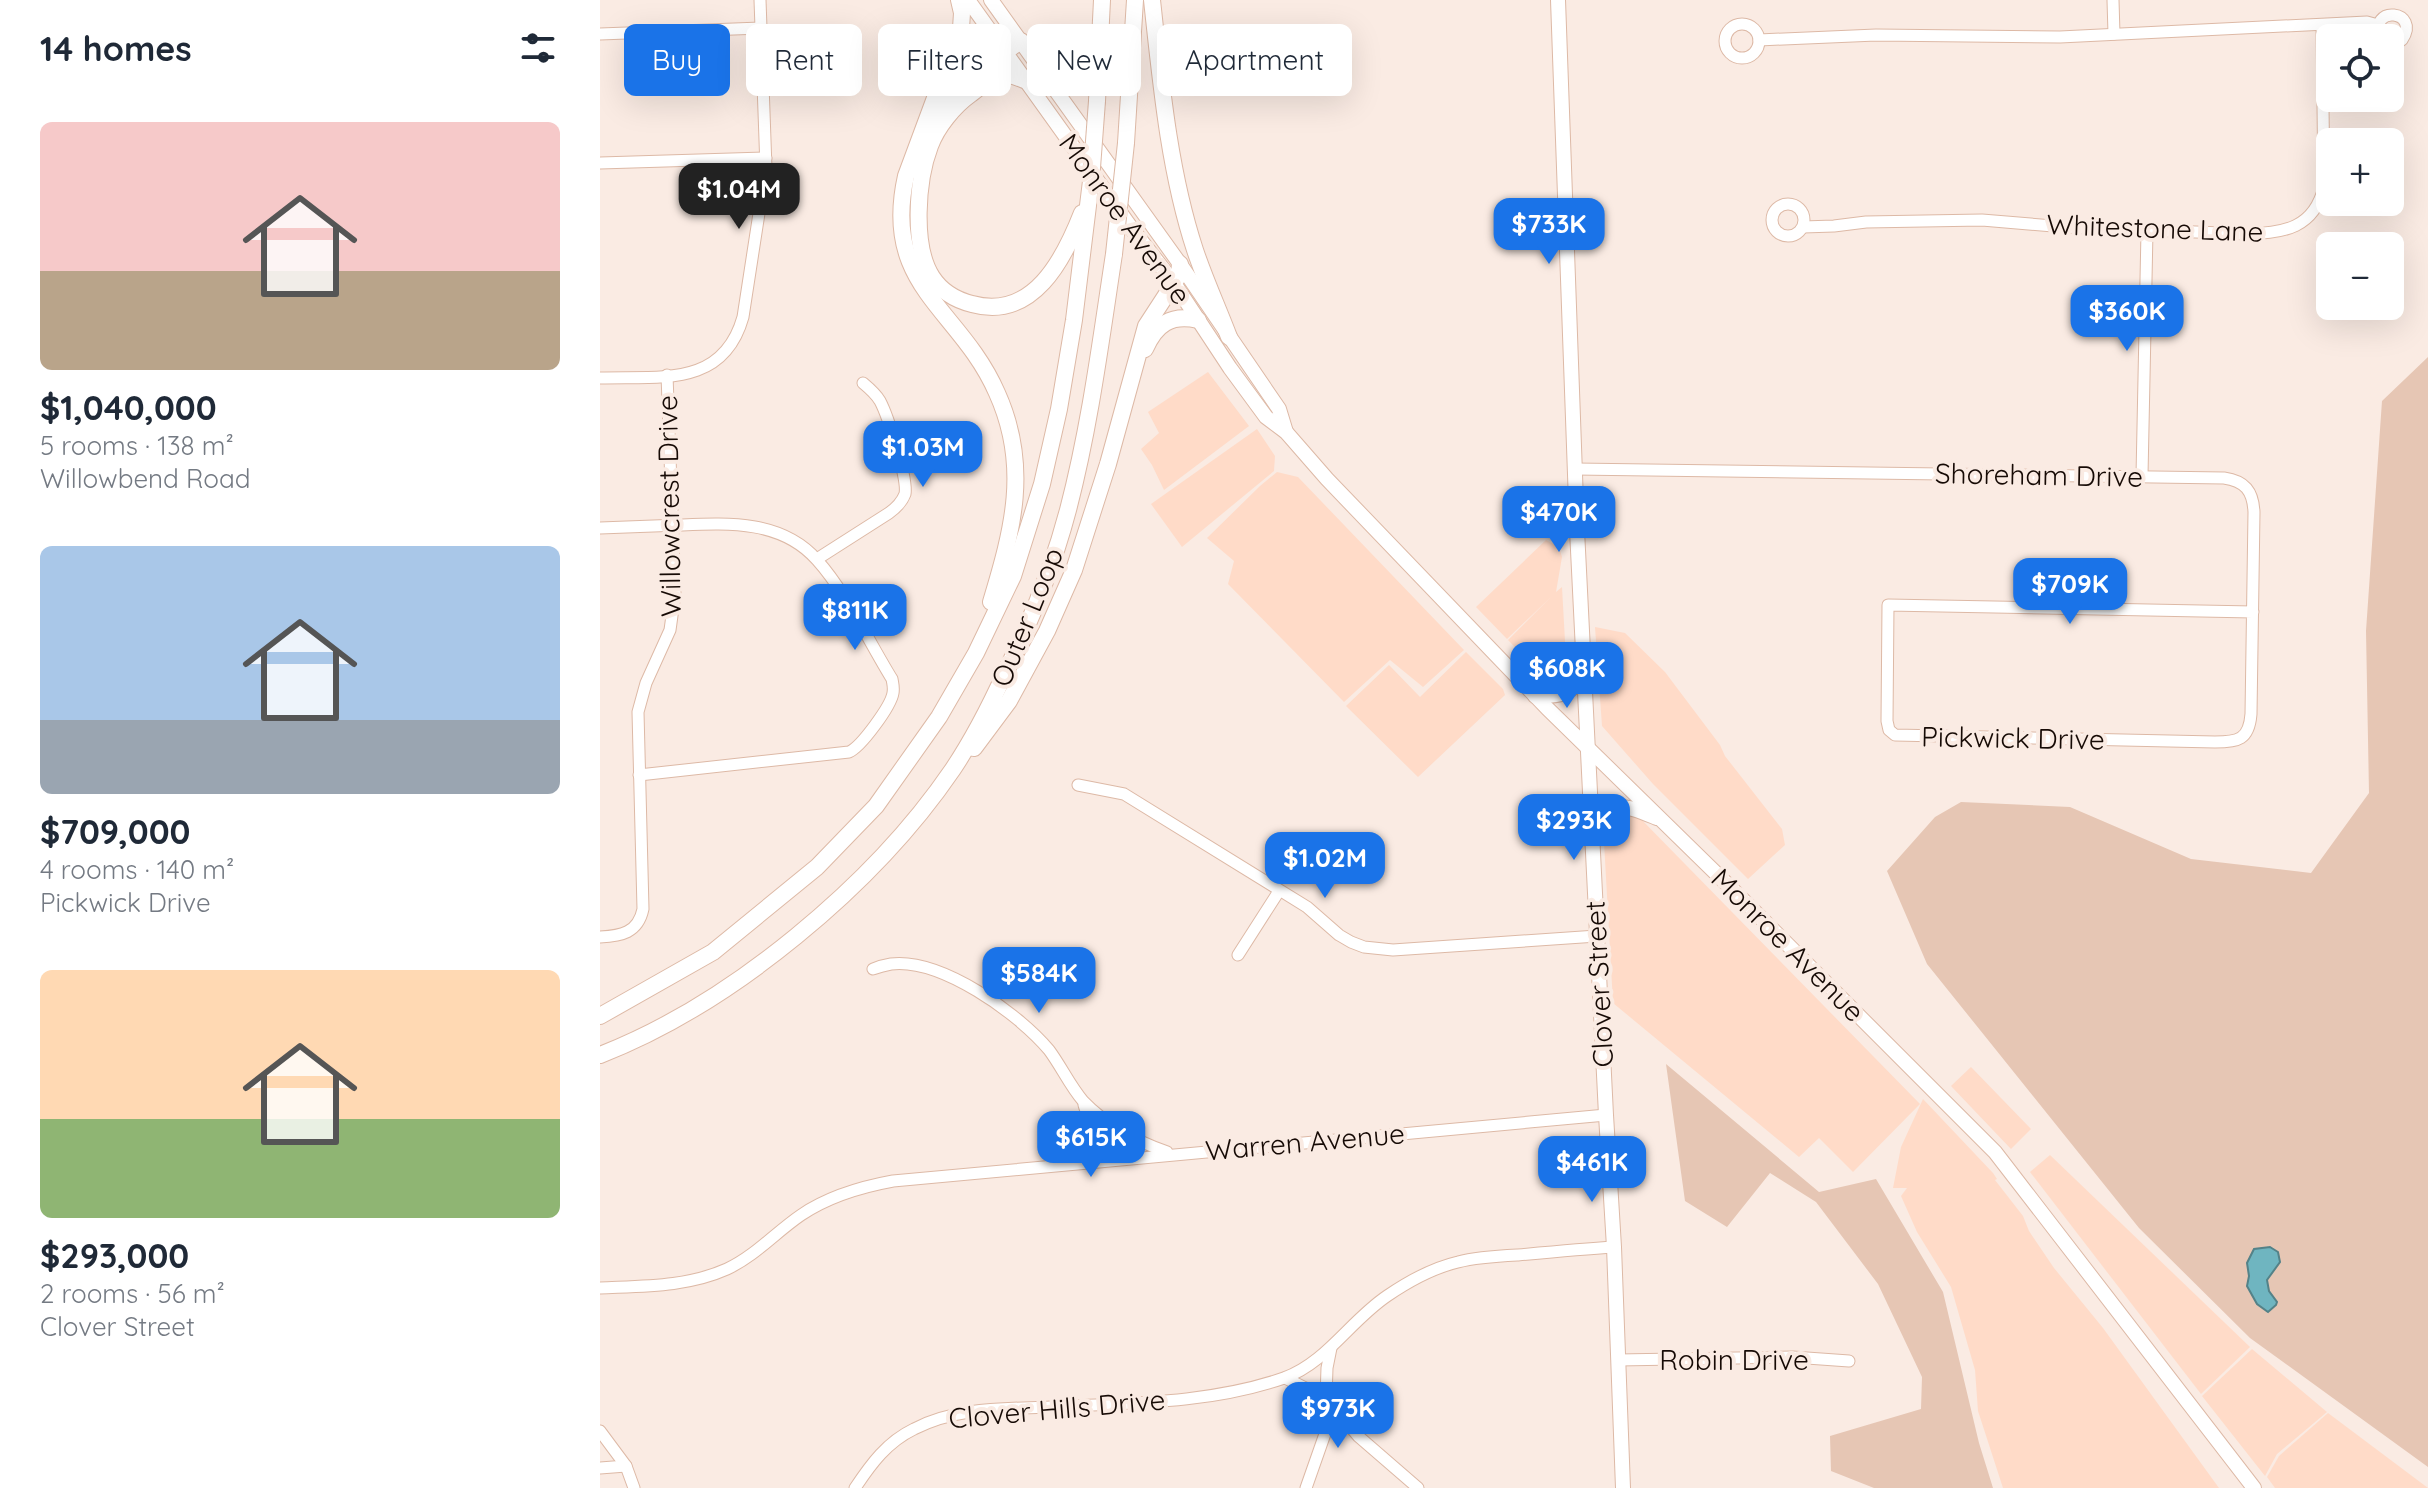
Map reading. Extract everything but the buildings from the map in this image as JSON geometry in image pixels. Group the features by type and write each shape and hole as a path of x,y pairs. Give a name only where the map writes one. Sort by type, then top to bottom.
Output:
{"highway":[{"path":"959,0 961,28 902,192 901,224 907,256 921,287 979,358 988,375 1004,412 1015,457 1017,483 1012,526 976,653"},
{"path":"1024,80 1009,73 997,74 963,99 937,132 925,159 919,240 926,266 942,289 968,303 985,307 1017,301 1044,283 1086,214 1097,101 1102,0"},
{"name":"Outer Loop","path":"600,1055 694,1007 743,976 785,945 870,871 953,769 990,704 1033,615 1056,549 1068,510 1090,408 1114,254 1126,143 1135,0"},
{"path":"1152,0 1179,191 1195,250 1229,337"},
{"path":"1011,47 1021,41"},
{"path":"923,129 949,96"},
{"name":"Outer Loop","path":"600,1016 713,952 817,867 876,806 939,717 976,653 1013,576 1042,484 1059,409 1086,214"},
{"path":"953,769 979,744 994,722 1047,631 1074,570 1108,464 1146,326 1179,275 1180,264"},
{"path":"1132,376 1151,334 1170,319 1186,317 1198,320"}],"main road":[{"name":"Monroe Avenue","path":"968,0 985,24"},
{"name":"Monroe Avenue","path":"991,0 1180,264 1279,409 1286,432"},
{"name":"Clover Street","path":"1558,0 1583,670 1614,1247 1623,1488"},
{"name":"Monroe Avenue","path":"1011,62 1174,283 1266,417 1286,432 1327,479 1535,696 1995,1152 2254,1488"},
{"path":"1535,696 1557,697 1567,693 1580,680 1583,670"},
{"path":"1592,836 1601,816 1614,807 1625,806 1662,820"}],"street":[{"path":"760,0 761,24"},
{"path":"2113,0 2114,34"},
{"path":"2379,24 2388,15 2398,16 2407,27 2404,38"},
{"path":"2337,24 2374,24"},
{"path":"1759,40 1876,35 2060,37 2316,25"},
{"path":"600,34 746,29"},
{"path":"600,378 693,372 713,363 729,349 738,334 764,187 764,96"},
{"name":"Whitestone Lane","path":"1803,227 1866,222 1982,220 2147,231 2271,234 2297,226 2311,213 2322,195 2325,176 2324,112"},
{"path":"600,163 766,158"},
{"path":"2142,476 2147,231"},
{"name":"Willowcrest Drive","path":"600,937 630,931 642,915 639,703 664,648 674,610 667,375"},
{"path":"817,559 897,507 905,491 903,472 881,402 863,383"},
{"name":"Shoreham Drive","path":"1575,469 2142,476 2234,480 2252,495 2254,512 2251,719 2243,737"},
{"path":"600,528 717,524 752,526 788,538 817,559 831,576 894,687 891,699 855,749 639,775"},
{"name":"Pickwick Drive","path":"2243,737 2236,741 2215,742 1895,735 1889,730 1887,721 1888,605 2253,612"},
{"path":"1078,785 1124,794 1307,907 1351,942 1380,950 1597,936"},
{"path":"1238,955 1279,891"},
{"path":"873,969 892,964 917,966 948,977 986,996 1026,1026 1082,1100 1090,1119 1078,1149 1063,1164"},
{"path":"1082,1100 1106,1121 1140,1143 1171,1154"},
{"name":"Warren Avenue","path":"600,1288 676,1284 716,1273 747,1258 813,1207 872,1185 1063,1164 1606,1115"},
{"name":"Clover Hills Drive","path":"855,1488 887,1446 914,1429 951,1415 983,1410 1183,1399 1226,1393 1285,1378 1308,1367 1388,1295 1418,1277 1449,1264 1472,1259 1614,1247"},
{"path":"1306,1488 1326,1431 1327,1368 1331,1346"},
{"name":"Robin Drive","path":"1618,1360 1793,1357 1849,1361"},
{"path":"1285,1378 1328,1401 1380,1457 1418,1488"},
{"path":"600,1431 626,1466 634,1488"},
{"path":"600,1468 626,1466"}],"shaded area":[{"path":"2428,357 2428,1467 2250,1338 2139,1228 1927,964 1887,871 1935,817 1961,802 2070,807 2191,859 2311,873 2369,793 2366,631 2382,401"},
{"path":"1208,372 1249,426 1164,490 1141,449 1159,433 1148,412"},
{"path":"1257,429 1275,456 1274,471 1182,547 1151,504"},
{"path":"1277,472 1298,477 1464,650 1423,687 1390,660 1344,702 1228,584 1234,561 1207,538"},
{"path":"1546,540 1559,547 1562,557 1556,592 1562,587 1567,677 1554,687 1508,640 1551,597 1507,639 1476,607"},
{"path":"1595,627 1625,633 1665,672 1782,829 1785,845 1748,879 1653,784 1602,726"},
{"path":"1466,652 1503,689 1505,695 1418,777 1346,706 1389,665 1420,697"},
{"path":"1611,812 1637,815 1920,1104 1853,1172 1819,1138 1799,1157 1613,1003 1603,824"},
{"path":"1666,1064 1819,1192 1876,1179 1943,1292 1979,1443 1993,1488 1874,1488 1831,1471 1830,1436 1921,1409 1922,1377 1878,1284 1816,1202 1770,1173 1727,1227 1685,1201"},
{"path":"1971,1067 2031,1129 2011,1149 1951,1086"},
{"path":"1923,1099 1993,1173 2054,1268 2103,1328 2219,1488 2003,1488 1978,1411 1975,1370 1951,1287 1917,1232 1901,1196 1907,1188 1893,1188 1901,1147"},
{"path":"2050,1155 2250,1347 2201,1394 2030,1172"},
{"path":"2252,1349 2327,1412 2277,1454 2265,1476 2202,1396"},
{"path":"2328,1413 2428,1488 2275,1488 2267,1477 2279,1456"}],"water":[{"path":"2270,1247 2278,1252 2280,1262 2267,1280 2269,1291 2277,1302 2268,1312 2257,1304 2247,1286 2247,1263 2254,1249"}]}
